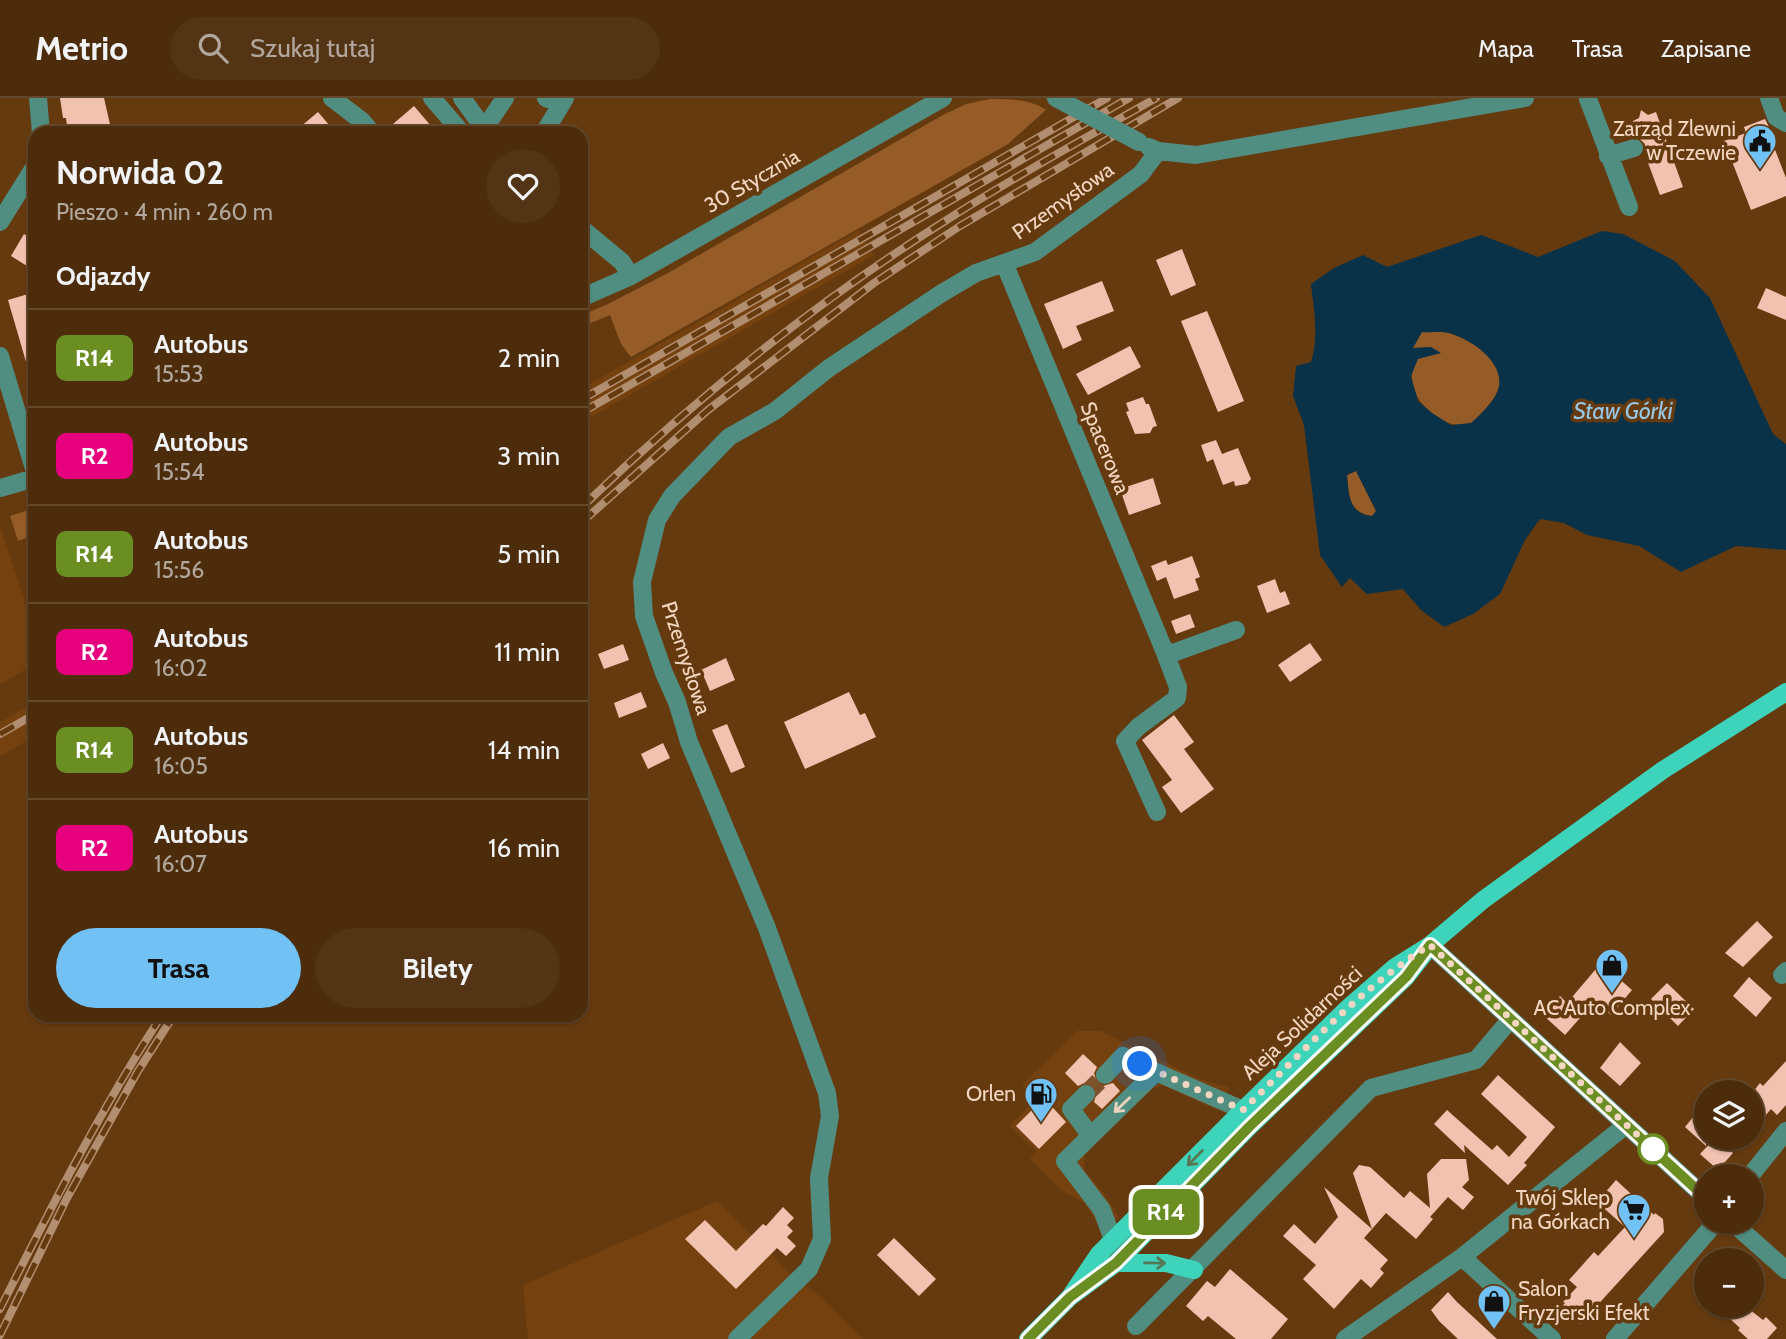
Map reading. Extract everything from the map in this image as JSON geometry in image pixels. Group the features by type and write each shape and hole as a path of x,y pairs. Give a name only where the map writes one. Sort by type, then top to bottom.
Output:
{"main road":[{"name":"Aleja Solidarności","path":"1070,1297 1113,1240 1349,1007 1395,967 1430,945 1483,900 1662,770 1786,692"},
{"name":"Aleja Solidarności","path":"1028,1339 1070,1297 1116,1263 1250,1126 1406,977 1430,945"},
{"path":"1116,1263 1166,1263 1194,1270"}],"street":[{"path":"38,98 40,126"},
{"path":"332,98 367,126"},
{"path":"432,98 456,126"},
{"path":"462,98 482,126"},
{"path":"489,126 505,98"},
{"path":"546,126 553,98"},
{"name":"30 Stycznia","path":"588,295 631,276 943,98"},
{"path":"1056,98 1158,151 1196,155 1525,98"},
{"path":"1769,98 1776,117 1786,122"},
{"path":"1588,99 1629,207"},
{"path":"1608,156 1634,148"},
{"name":"Przemysłowa","path":"737,1339 809,1269 822,1239 820,1178 830,1116 827,1093 767,928 689,742 677,702 644,616 642,582 657,520 672,496 729,438 775,411 829,368 942,293 976,273 1035,253 1141,174 1158,151"},
{"path":"0,222 28,177"},
{"path":"588,234 622,262 631,276"},
{"name":"Spacerowa","path":"1005,265 1178,687 1177,698 1138,727 1125,741 1157,812"},
{"path":"0,356 28,449"},
{"path":"0,488 28,480"},
{"path":"1164,650 1173,653 1236,630"},
{"path":"1430,945 1694,1187"},
{"path":"1136,1326 1371,1088 1476,1060 1510,1020"},
{"path":"1105,1075 1124,1056 1243,1110"},
{"path":"1113,1240 1102,1210 1065,1161 1156,1072"},
{"path":"1086,1094 1071,1109 1090,1135"},
{"path":"1345,1339 1462,1257 1626,1125"},
{"path":"1760,1164 1786,1131"},
{"path":"1615,1339 1706,1234"},
{"path":"1746,1234 1786,1270"},
{"path":"1462,1257 1552,1339"}],"shaded area":[{"path":"990,99 1012,100 1027,102 1046,110 1008,144 631,357 621,344 610,315 588,324 588,312 668,273 966,104"},
{"path":"859,230 874,255 588,419 588,385"},
{"path":"1422,332 1443,332 1458,336 1485,354 1497,371 1499,380 1496,395 1471,424 1454,424 1440,419 1418,397 1412,378 1413,368 1419,357 1431,347 1412,348"},
{"path":"1356,471 1376,511 1372,516 1358,511 1351,502 1347,475"},
{"path":"28,510 28,537 18,541 10,516"},
{"path":"0,527 28,611 28,668 0,684"},
{"path":"28,706 28,740 0,756 0,722"},
{"path":"1077,1031 1100,1031 1200,1079 1230,1088 1217,1110 1164,1086 1148,1089 1085,1155 1084,1170 1119,1217 1100,1229 1085,1203 1061,1190 1030,1159 1036,1151 1010,1126 1035,1100 1022,1085"},
{"path":"717,1201 796,1279 816,1293 863,1339 528,1339 523,1285"}],"water":[{"name":"Staw Górki","path":"1602,231 1623,234 1675,261 1710,298 1773,434 1786,444 1786,550 1736,546 1681,572 1639,546 1587,535 1564,523 1540,519 1525,540 1500,594 1473,614 1444,627 1421,610 1403,589 1367,594 1350,578 1342,587 1320,555 1304,425 1293,396 1296,366 1311,362 1315,343 1311,284 1334,268 1363,255 1387,267 1481,235 1538,257","holes":["1422,332 1443,332 1458,336 1485,354 1497,371 1499,380 1496,395 1471,423 1451,425 1418,401 1411,376 1418,359 1441,353 1431,347 1413,348","1356,471 1376,511 1372,516 1358,511 1351,502 1347,475"]}],"building":[{"path":"60,98 104,98 110,126 67,126 66,118 63,118"},
{"path":"414,106 431,126 395,126 393,124"},
{"path":"1641,110 1648,115 1656,112 1683,187 1660,195 1644,152 1645,144 1639,138 1633,121 1639,118"},
{"path":"318,112 330,126 301,126"},
{"path":"1765,119 1776,141 1772,142 1786,178 1786,196 1751,210 1724,141 1746,133 1744,127"},
{"path":"24,234 28,237 28,267 11,256"},
{"path":"1182,249 1196,285 1171,296 1156,260"},
{"path":"1102,281 1114,311 1076,326 1082,340 1063,349 1044,304"},
{"path":"1766,288 1786,297 1786,320 1757,308"},
{"path":"28,294 28,369 8,300"},
{"path":"1207,311 1244,401 1218,412 1181,321"},
{"path":"1130,346 1141,367 1088,395 1076,374"},
{"path":"1143,397 1146,404 1149,404 1157,426 1153,427 1150,433 1135,434 1126,412 1129,411 1126,403"},
{"path":"1216,440 1222,454 1238,448 1251,479 1247,484 1235,486 1234,481 1223,485 1213,459 1207,462 1201,445"},
{"path":"1153,478 1161,504 1129,515 1120,489"},
{"path":"1192,556 1200,577 1195,579 1199,590 1174,599 1166,577 1157,581 1151,566 1166,560 1168,565"},
{"path":"1275,579 1280,593 1285,591 1290,604 1267,613 1257,586"},
{"path":"1190,614 1195,627 1176,634 1171,621"},
{"path":"1310,643 1322,660 1290,682 1278,665"},
{"path":"623,644 629,660 604,669 598,654"},
{"path":"726,658 735,680 710,691 701,670"},
{"path":"641,692 647,707 619,718 614,703"},
{"path":"849,692 860,715 865,713 876,737 805,769 784,722"},
{"path":"1174,715 1194,742 1184,749 1214,789 1181,813 1162,787 1172,780 1142,740"},
{"path":"727,724 745,767 731,773 712,730"},
{"path":"663,743 670,758 648,769 641,754"},
{"path":"1757,921 1773,937 1743,967 1725,953"},
{"path":"1601,963 1632,990 1611,1015 1595,1001 1565,1035 1544,1016 1560,996 1567,1003"},
{"path":"1749,977 1772,998 1756,1017 1733,996"},
{"path":"1667,983 1694,1009 1678,1026 1651,999"},
{"path":"1620,1042 1641,1063 1620,1086 1600,1068"},
{"path":"1083,1054 1097,1067 1094,1073 1097,1083 1103,1086 1113,1083 1120,1091 1102,1109 1094,1102 1097,1092 1094,1086 1084,1083 1078,1086 1065,1073"},
{"path":"1786,1061 1786,1105 1777,1115 1771,1109 1764,1117 1764,1085"},
{"path":"1498,1075 1555,1127 1524,1163 1527,1165 1508,1185 1464,1145 1465,1153 1434,1124 1447,1110 1492,1150 1497,1145 1509,1157 1527,1137 1481,1094"},
{"name":"Orlen","path":"1044,1098 1066,1122 1039,1149 1016,1126"},
{"path":"1694,1116 1694,1135 1685,1127"},
{"path":"1704,1150 1729,1150 1733,1153 1723,1164 1711,1164 1700,1154"},
{"path":"1441,1159 1466,1159 1469,1180 1462,1187 1474,1197 1463,1210 1448,1197 1430,1217 1433,1219 1416,1239 1386,1213 1372,1229 1353,1173 1359,1165 1370,1167 1404,1198 1410,1191 1430,1208 1427,1174"},
{"path":"1616,1180 1654,1215 1655,1213 1663,1219 1664,1232 1593,1310 1595,1311 1586,1322 1584,1320 1580,1324 1562,1307 1565,1303 1563,1302 1577,1287 1569,1280 1594,1252 1598,1256 1625,1227 1597,1202"},
{"path":"1324,1187 1372,1229 1364,1238 1388,1260 1380,1269 1384,1273 1371,1288 1361,1279 1334,1309 1303,1279 1316,1265 1283,1236 1294,1224 1315,1244 1338,1217"},
{"path":"783,1207 794,1218 787,1225 793,1231 787,1237 796,1246 786,1256 777,1248 736,1289 685,1239 705,1220 736,1251 763,1224 766,1226"},
{"path":"894,1238 936,1279 919,1296 877,1255"},
{"path":"1230,1269 1288,1319 1271,1339 1236,1339 1208,1316 1203,1321 1186,1306 1207,1281 1215,1287"},
{"path":"1448,1292 1497,1339 1458,1339 1439,1321 1431,1310"},
{"path":"1766,1317 1777,1328 1767,1339 1748,1339 1738,1330 1740,1328 1729,1318 1763,1320"}],"tunnel":[{"path":"1086,1094 1105,1075"}],"railway":[{"path":"588,396 1107,98"},
{"path":"588,409 1129,98"},
{"path":"588,501 713,390 855,281 978,200 1156,98"},
{"path":"588,517 708,410 874,283 960,226 1178,98"},
{"path":"0,734 28,718"},
{"path":"0,1309 97,1123 158,1022"},
{"path":"0,1335 67,1198 138,1071 170,1022"}],"bus line":[{"name":"R14","path":"1028,1339 1070,1297 1116,1263 1250,1126 1406,977 1430,945 1694,1187"}],"place":[{"name":"Zarząd Zlewni w Tczewie","path":"1760,171"},
{"name":"AC Auto Complex","path":"1612,995"},
{"name":"Orlen","path":"1041,1124"},
{"name":"Twój Sklep na Górkach","path":"1634,1240"},
{"name":"Salon Fryzjerski Efekt","path":"1494,1331"}],"route":[{"path":"1140,1064 1243,1110 1349,1007 1395,967 1430,945 1653,1149"}]}
